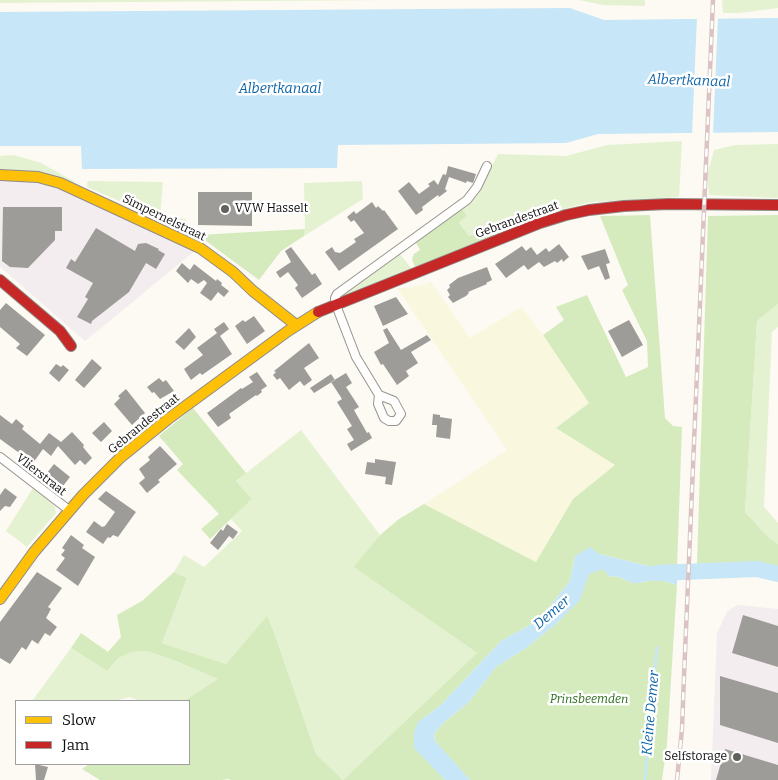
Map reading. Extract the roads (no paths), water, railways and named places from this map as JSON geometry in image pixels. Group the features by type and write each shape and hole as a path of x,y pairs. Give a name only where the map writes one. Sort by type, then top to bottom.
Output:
{"street":[{"path":"379,395 356,357 336,305 336,294 467,200 478,188 488,166"},
{"name":"Simpernelstraat","path":"0,175 38,177 60,183 200,248 233,272 296,326"},
{"name":"Gebrandestraat","path":"0,599 34,552 69,510 127,452 168,419 296,326 319,312 531,227 566,215 624,206 668,204 778,205"},
{"path":"0,280 60,331 71,346"},
{"name":"Vlierstraat","path":"0,457 69,510"}],"water":[{"name":"Albertkanaal","path":"570,8 604,20 778,18 778,132 598,134 566,143 338,145 337,168 82,169 81,146 0,146 0,12"},
{"path":"590,547 599,554 657,568 677,567 677,585 659,579 632,583 619,577 609,576 603,569 589,574 580,600 556,624 526,648 496,667 469,702 443,723 434,734 435,741 470,780 445,780 414,748 414,732 418,722 440,706 501,641 539,620 570,581 575,556"}],"waterway":[{"name":"Demer","path":"656,573 757,569 778,574"},
{"name":"Kleine Demer","path":"645,780 657,647"}],"railway":[{"path":"677,780 682,729 713,0"}],"place":[{"name":"VVW Hasselt","path":"225,209"},
{"name":"Selfstorage","path":"737,757"}],"park label":[{"name":"Prinsbeemden","path":"589,700"}]}
